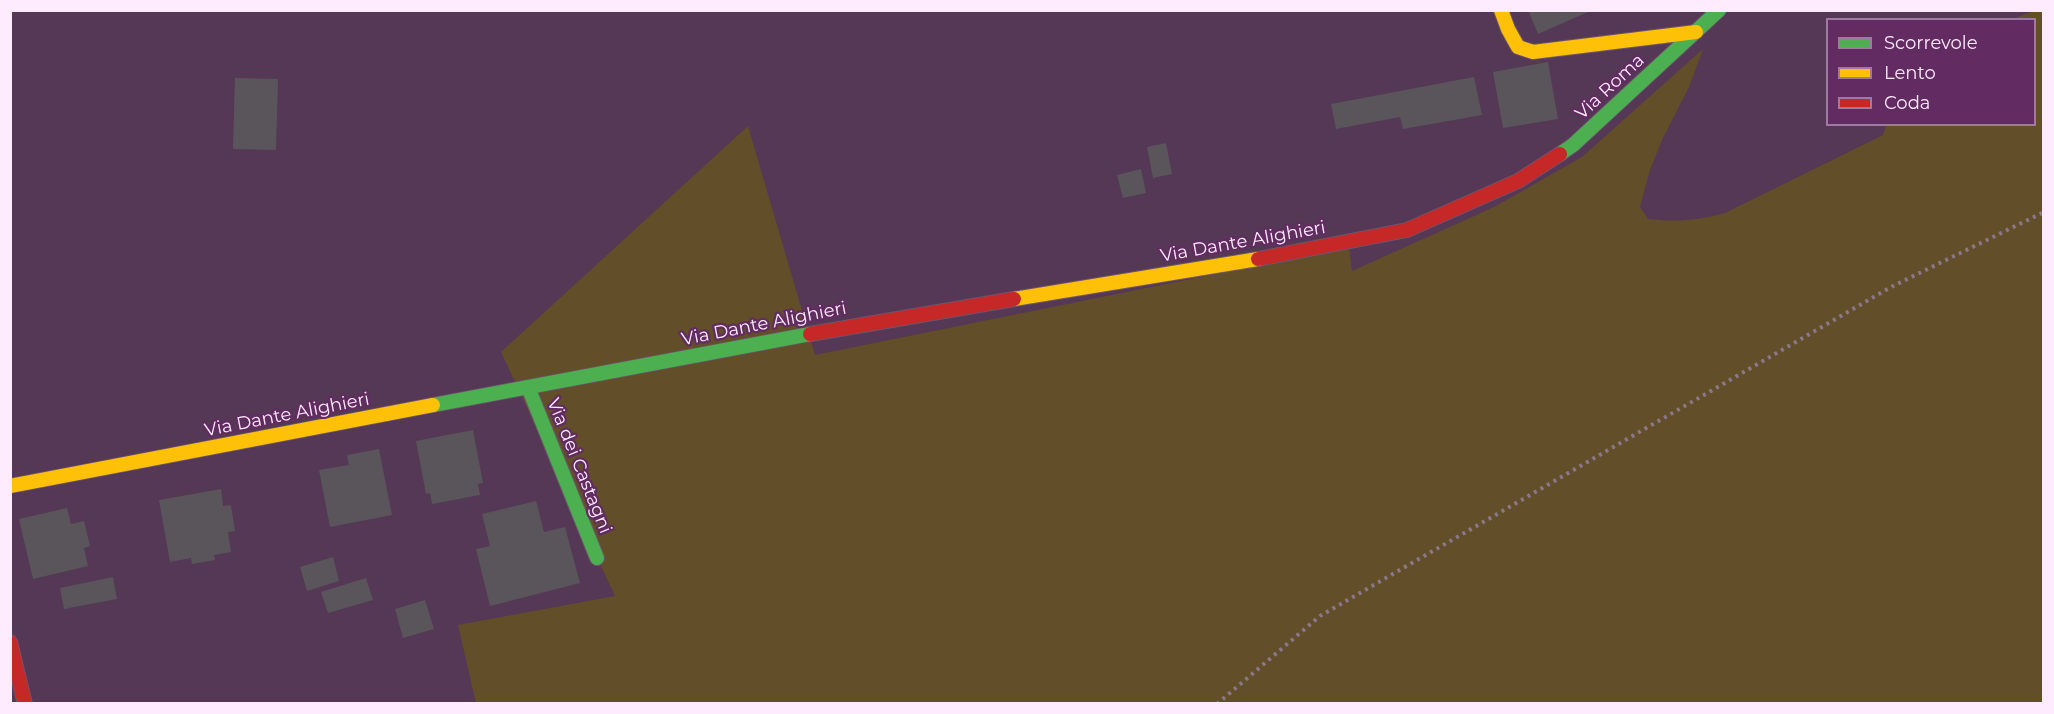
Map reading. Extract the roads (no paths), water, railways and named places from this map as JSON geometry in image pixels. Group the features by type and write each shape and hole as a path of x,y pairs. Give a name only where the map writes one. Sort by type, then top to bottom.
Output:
{"street":[{"path":"1501,10 1518,46 1533,52 1696,32"},
{"name":"Via Roma","path":"1518,181 1573,145 1719,10"},
{"name":"Via Dante Alighieri","path":"10,486 841,328 1285,254 1407,230 1518,181"},
{"name":"Via dei Castagni","path":"528,387 597,558"},
{"path":"10,642 26,704"}]}
